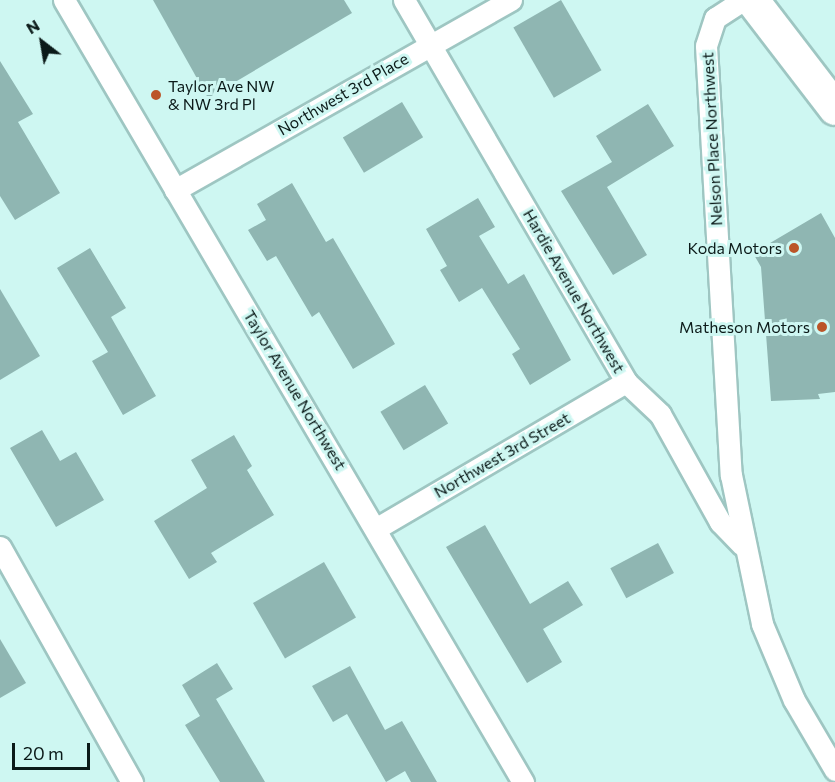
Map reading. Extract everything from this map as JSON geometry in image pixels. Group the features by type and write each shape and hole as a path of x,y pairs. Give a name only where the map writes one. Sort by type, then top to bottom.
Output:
{"main road":[{"path":"753,0 835,108"}],"street":[{"name":"Taylor Avenue Northwest","path":"64,0 377,528 523,782"},
{"name":"Hardie Avenue Northwest","path":"404,0 432,44 626,382 660,414 720,522 742,545 762,624 788,688 835,770"},
{"name":"Northwest 3rd Place","path":"175,190 511,0"},
{"name":"Nelson Place Northwest","path":"742,545 731,475 706,46 716,18 743,0"},
{"name":"Northwest 3rd Street","path":"377,528 626,382"},
{"path":"0,547 132,782"}],"building":[{"path":"153,0 344,0 352,13 208,98"},
{"path":"561,0 602,70 554,98 513,28"},
{"path":"0,61 33,114 18,122 60,193 15,220 0,196"},
{"path":"402,102 423,137 364,173 343,138"},
{"path":"648,104 674,146 607,187 647,255 613,275 561,191 612,162 596,136"},
{"path":"292,183 326,242 333,238 395,344 353,369 319,312 312,317 276,256 267,261 248,230 266,220 257,204"},
{"path":"478,198 495,227 479,236 508,284 524,274 571,360 530,385 512,354 520,349 482,288 459,302 440,270 447,266 426,229"},
{"path":"821,213 835,238 835,392 818,394 820,399 771,401 761,267 753,253"},
{"path":"90,248 126,308 111,317 156,396 123,415 92,361 108,352 57,268"},
{"path":"0,289 40,356 0,380"},
{"path":"425,385 448,424 404,450 380,412"},
{"path":"42,430 60,461 76,452 104,500 56,527 10,448"},
{"path":"234,435 252,466 247,470 274,515 211,553 217,562 189,579 154,521 207,488 191,460"},
{"path":"485,525 530,604 568,581 583,605 543,629 562,662 527,683 446,547"},
{"path":"658,543 674,573 626,598 610,568"},
{"path":"324,562 356,617 285,658 253,603"},
{"path":"0,639 26,683 0,698"},
{"path":"217,663 233,689 216,699 265,782 220,782 185,725 200,716 182,685"},
{"path":"350,666 385,730 402,721 437,782 411,782 405,771 386,782 347,714 333,722 312,686"}],"place":[{"name":"Taylor Ave NW & NW 3rd Pl","path":"156,95"},
{"name":"Koda Motors","path":"794,248"},
{"name":"Matheson Motors","path":"822,327"}]}
